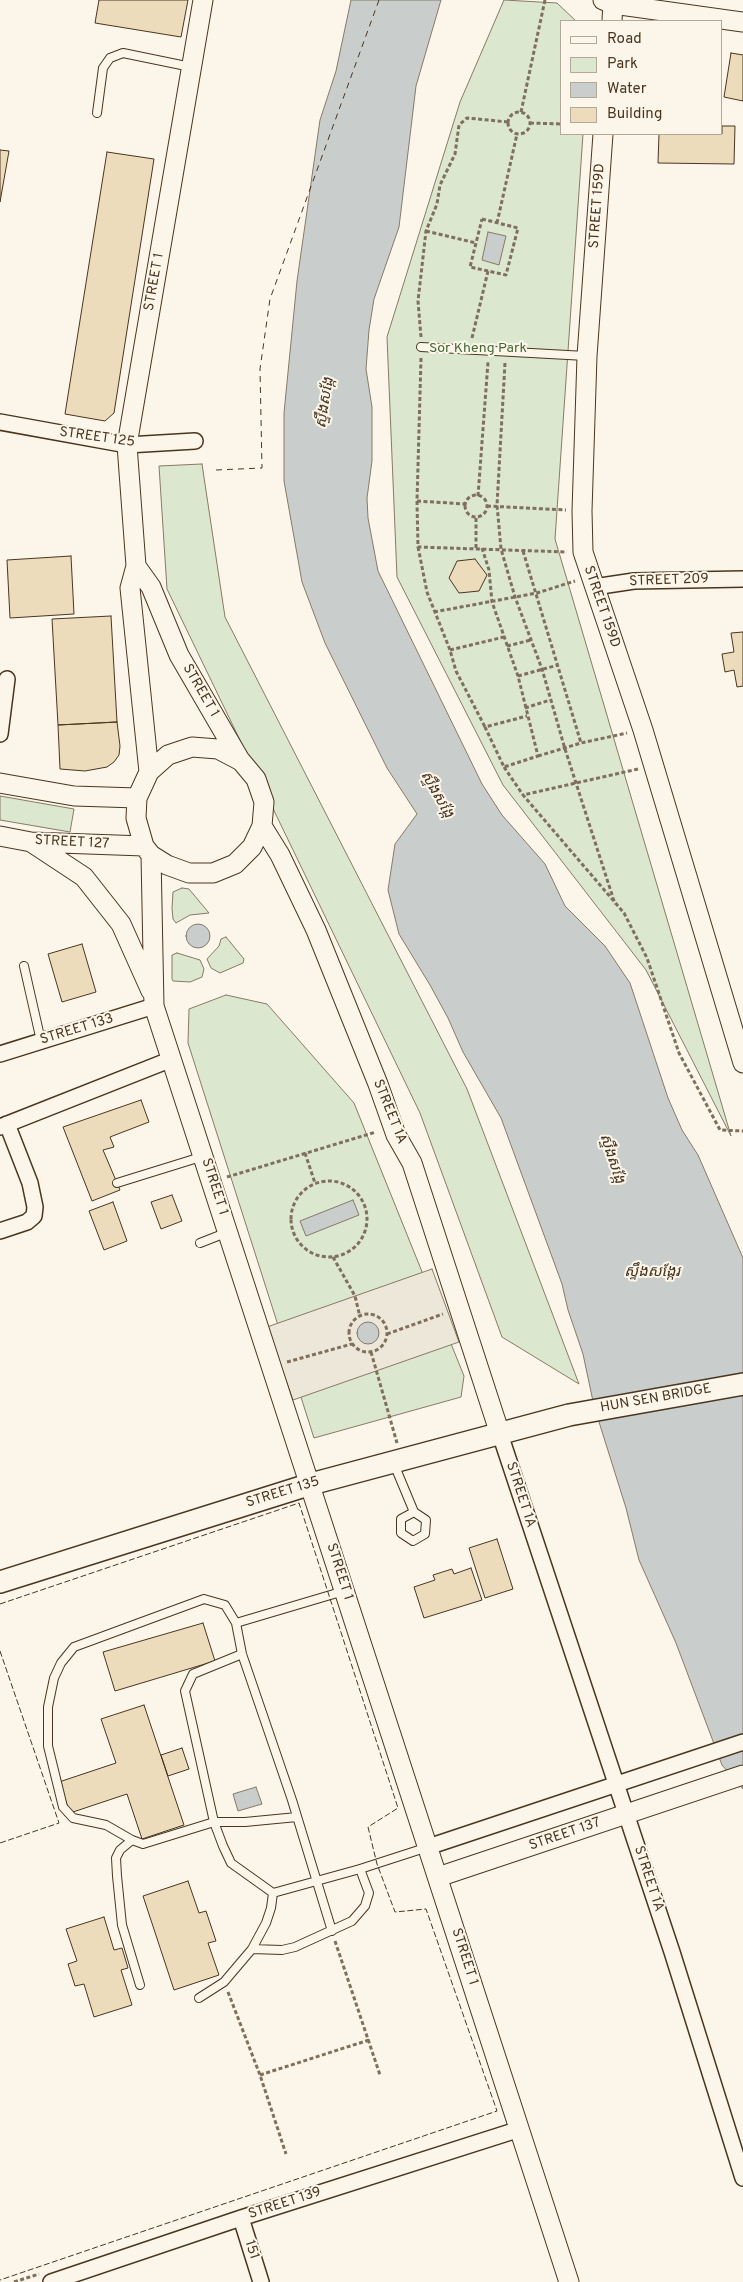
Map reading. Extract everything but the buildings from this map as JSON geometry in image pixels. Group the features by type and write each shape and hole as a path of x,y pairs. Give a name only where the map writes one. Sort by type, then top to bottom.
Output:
{"main road":[{"name":"HUN SEN BRIDGE","path":"569,1415 743,1384"},
{"name":"STREET 135","path":"0,1582 311,1484 569,1415"}],"street":[{"name":"STREET 1","path":"149,772 130,588 136,566 127,445 203,0"},
{"path":"610,6 743,22"},
{"name":"STREET 159D","path":"603,135 587,356 582,511 583,552 643,730 737,1025 743,1063"},
{"name":"STREET 125","path":"0,422 127,445 195,441"},
{"name":"STREET 1","path":"136,566 151,587 179,655 241,761"},
{"name":"STREET 209","path":"592,582 743,579"},
{"path":"0,734 8,679"},
{"path":"192,747 218,749 241,761 256,779 264,802 262,826 252,847 235,864 213,873 189,873 167,865 148,850 136,818 137,798 149,772 168,755 192,747"},
{"path":"0,783 74,796 137,798"},
{"name":"STREET 1A","path":"262,826 280,854 316,930 378,1084 396,1136 412,1162 458,1308 617,1783 743,2178"},
{"name":"STREET 127","path":"0,836 31,842 148,850"},
{"path":"31,842 84,877 121,924 154,1002"},
{"name":"STREET 1","path":"148,850 154,1002 569,2282"},
{"name":"STREET 133","path":"0,1054 154,1002"},
{"path":"0,1231 27,1222 34,1216 35,1207 30,1183 4,1126 172,1058"},
{"path":"428,1847 743,1742"},
{"name":"STREET 137","path":"438,1877 743,1775"},
{"name":"STREET 139","path":"52,2282 241,2218 520,2129"},
{"name":"151","path":"241,2218 261,2282"}],"lane":[{"path":"97,113 103,68 110,58 123,53 191,67"},
{"path":"421,347 587,356"},
{"path":"24,966 42,1041"},
{"path":"117,1183 204,1156"},
{"path":"200,1242 229,1232"},
{"path":"398,1461 414,1512"},
{"path":"236,1623 345,1591"},
{"path":"297,1817 245,1822 214,1822 143,1844 106,1825 73,1818 63,1807 48,1746 48,1707 54,1678 60,1663 74,1647 204,1599 225,1605 236,1623 242,1654 297,1817 332,1931"},
{"path":"242,1654 193,1674 184,1691 214,1822 232,1863 273,1892 360,1869 428,1847"},
{"path":"132,1840 120,1850 116,1858 122,1925 140,1985"},
{"path":"252,1949 282,1950 295,1948 352,1921 365,1906 369,1893 360,1869"},
{"path":"199,1998 224,1982 252,1949 266,1923 271,1908 273,1892"}],"path":[{"path":"521,112 544,0"},
{"path":"521,112 526,115 530,123 527,131 517,134 510,131 508,122 512,114 521,112"},
{"path":"508,122 466,118 459,125 455,154 440,185 437,204 426,231 418,301 421,347 416,501 418,547 425,584 456,670 504,767 523,795 624,913 647,958 679,1053 720,1130 743,1131"},
{"path":"530,123 560,124"},
{"path":"498,223 517,134"},
{"path":"482,219 518,228 506,275 470,266 476,243 482,219"},
{"path":"426,231 476,243"},
{"path":"469,351 488,271"},
{"path":"478,496 488,352"},
{"path":"505,353 497,505 501,549 515,597 542,669 564,749 615,904"},
{"path":"471,496 483,498 487,506 484,513 476,518 467,513 465,504 471,496"},
{"path":"416,501 465,504"},
{"path":"487,506 497,505 582,511"},
{"path":"476,518 476,548"},
{"path":"418,547 583,552"},
{"path":"482,548 489,570 492,602 518,676 538,756"},
{"path":"523,551 581,743"},
{"path":"434,612 592,582"},
{"path":"450,650 504,637"},
{"path":"507,646 531,640"},
{"path":"518,676 558,665"},
{"path":"525,708 550,700"},
{"path":"485,727 527,716"},
{"path":"504,767 581,743 643,730"},
{"path":"523,795 654,766"},
{"path":"212,1181 382,1130"},
{"path":"305,1154 315,1183"},
{"path":"335,1181 348,1186 360,1197 366,1209 366,1230 360,1241 346,1253 333,1257 318,1256 306,1250 293,1233 291,1213 295,1200 304,1190 315,1183 335,1181"},
{"path":"333,1257 356,1296 360,1317"},
{"path":"387,1334 458,1308"},
{"path":"366,1315 378,1318 386,1327 387,1334 382,1346 371,1352 362,1351 352,1344 350,1338 351,1326 360,1317 366,1315"},
{"path":"272,1367 352,1344"},
{"path":"371,1352 398,1461"},
{"path":"332,1931 380,2074"},
{"path":"224,1982 260,2075 286,2154"},
{"path":"260,2075 369,2040"}],"green space":[{"name":"Sor Kheng Park","path":"504,0 557,3 575,20 560,20 560,135 583,135 555,539 731,1136 646,970 503,785 397,577 387,337 460,102"},
{"path":"202,464 225,617 467,1089 579,1384 502,1337 420,1113 167,589 159,466"},
{"path":"0,796 74,809 70,832 0,820"},
{"path":"182,888 189,889 209,913 190,915 176,923 173,919 173,892"},
{"path":"226,937 244,959 243,963 220,973 211,968 207,959 219,946 221,939"},
{"path":"177,953 200,960 204,969 202,977 190,982 173,981 172,955"},
{"path":"226,995 267,1004 354,1103 464,1376 461,1397 314,1438 188,1043 189,1009"}],"shaded area":[{"path":"432,1269 459,1342 293,1400 267,1327"}],"water":[{"name":"ស្ទឹងសង្កែរ","path":"351,0 441,0 416,86 399,227 374,299 369,330 366,369 372,407 372,461 367,498 368,518 378,571 482,784 502,815 545,864 565,906 605,946 630,983 668,1098 682,1130 698,1155 743,1258 743,1789 722,1765 676,1643 639,1560 626,1508 594,1406 583,1354 568,1310 562,1284 501,1118 463,1052 448,1018 430,985 399,934 388,890 395,844 417,814 387,768 325,643 302,582 284,481 284,413 297,281 320,120 336,71"},
{"path":"488,232 506,236 499,265 482,260"},
{"path":"198,924 203,925 209,931 209,941 203,947 198,948 193,947 187,941 186,936 187,931 193,925"},
{"path":"353,1200 359,1215 306,1236 300,1221"},
{"path":"368,1322 376,1325 379,1333 376,1341 368,1344 360,1341 357,1333 360,1325"},
{"path":"256,1787 262,1804 238,1811 233,1794"}],"ferry route":[{"path":"216,470 262,468 260,369 270,299 379,0"}],"fence":[{"path":"0,1604 299,1503 398,1808 368,1827 377,1864 395,1912 426,1909 497,2111 0,2280"},
{"path":"0,1651 59,1823 0,1843"}],"water label":[{"name":"ស្ទឹងសង្កែ","path":"326,403"},
{"name":"ស្ទឹងសង្កែ","path":"436,795"},
{"name":"ស្ទឹងសង្កែ","path":"611,1159"}]}
